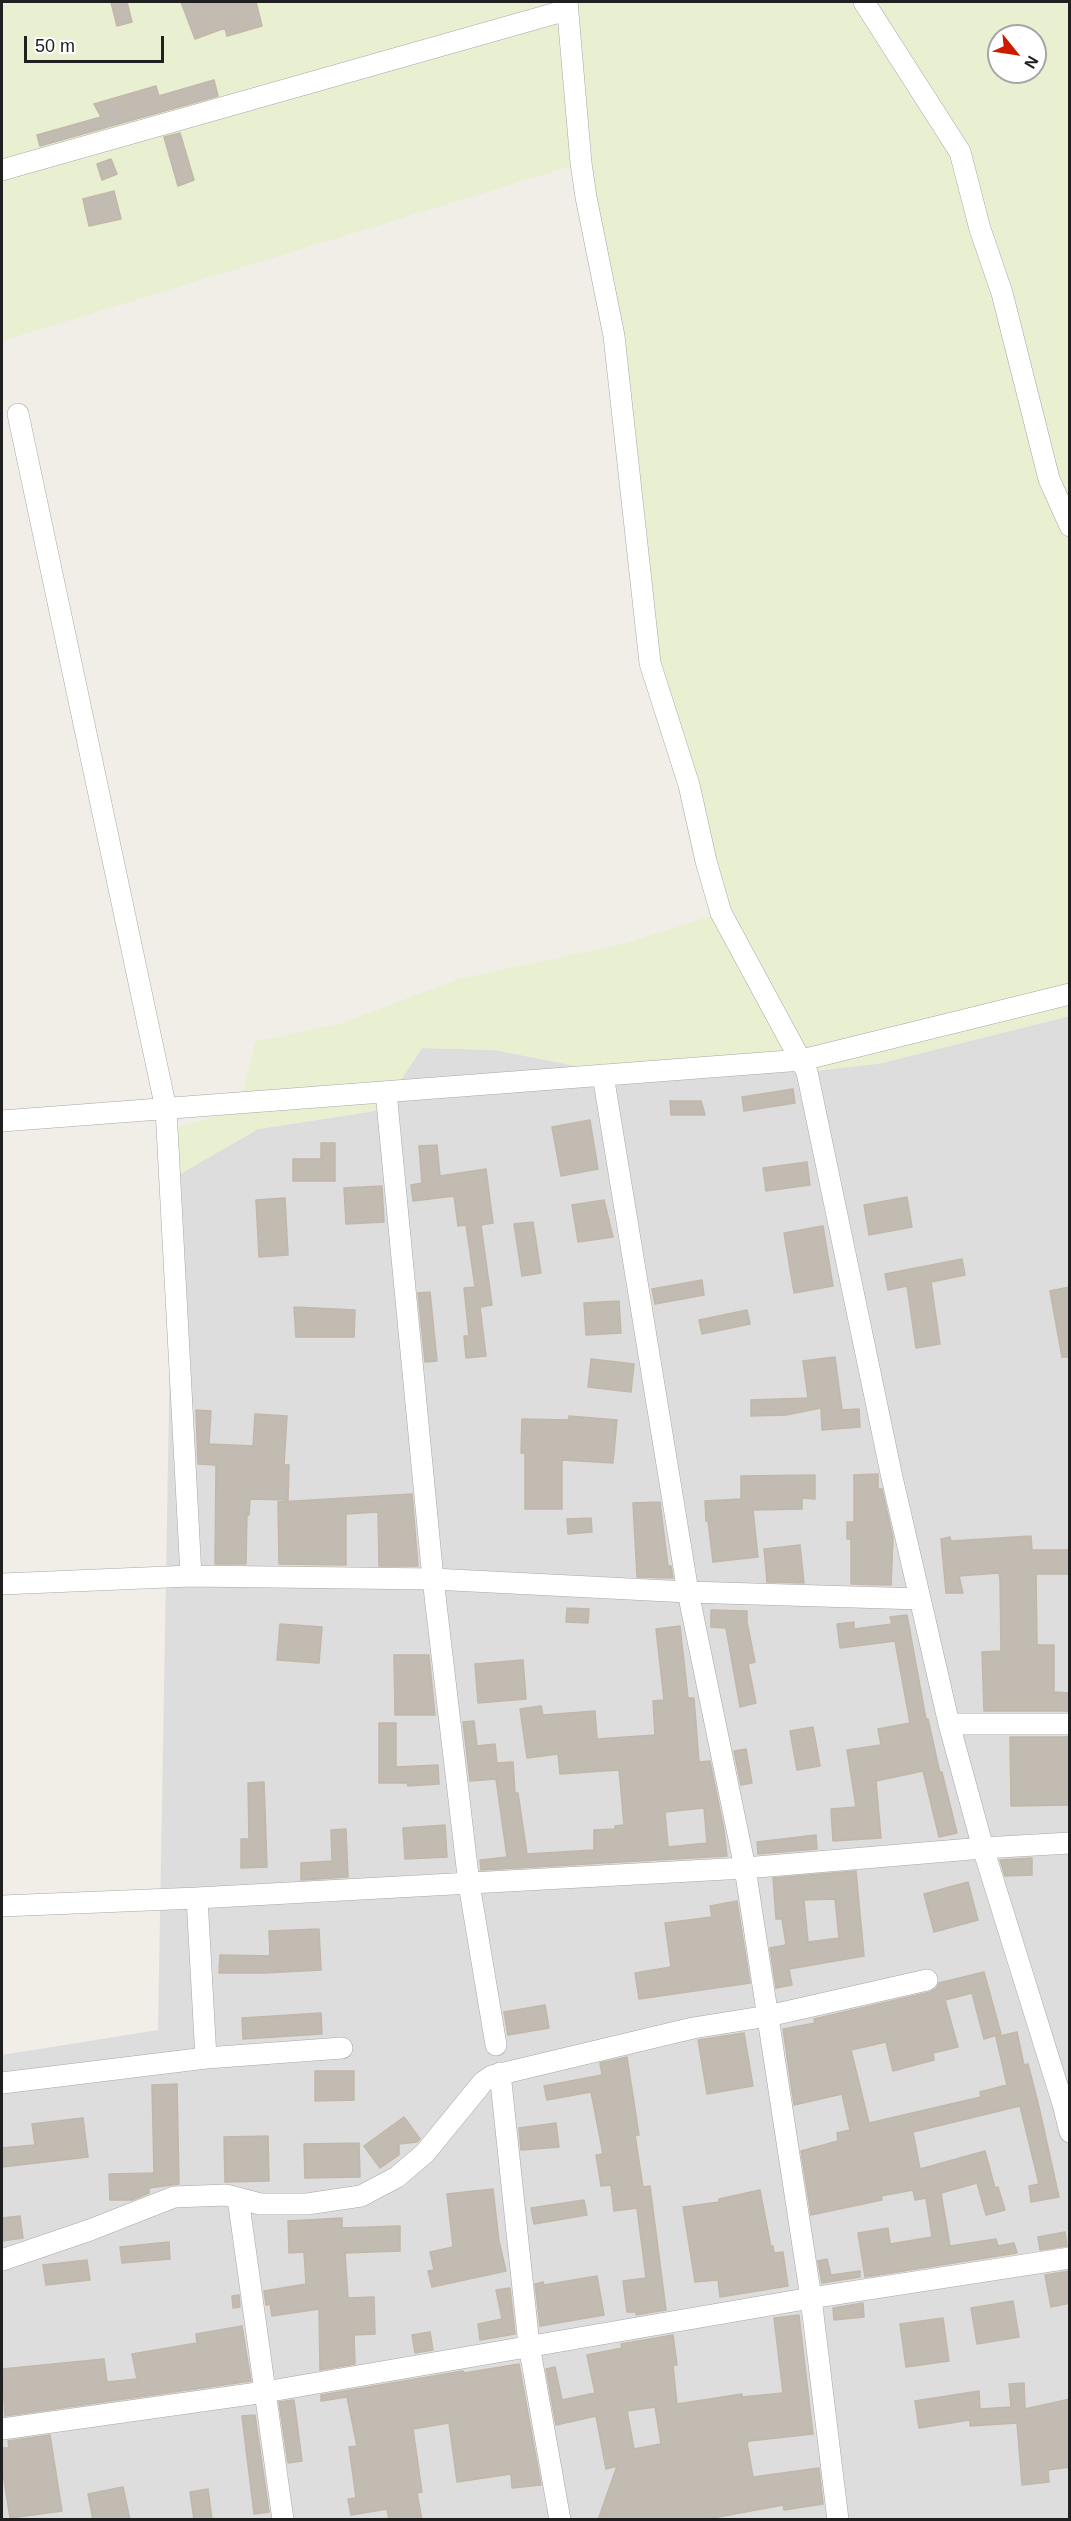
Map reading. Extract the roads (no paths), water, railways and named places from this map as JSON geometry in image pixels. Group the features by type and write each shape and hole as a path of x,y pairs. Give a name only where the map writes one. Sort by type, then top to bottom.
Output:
{"street":[{"path":"864,2 960,152 980,229 1002,293 1049,479 1070,526"},
{"path":"2,170 567,6 586,197 614,336 650,663 689,785 706,861 721,913 807,1072 891,1473 949,1724 983,1848 1070,2132"},
{"path":"18,414 166,1109 191,1576"},
{"path":"2,1121 802,1060 1070,994"},
{"path":"603,1075 688,1592 745,1868 811,2298 838,2520"},
{"path":"386,1092 433,1579 469,1884 496,2045"},
{"path":"2,1584 191,1576 433,1579 688,1592 921,1599"},
{"path":"949,1724 1070,1725"},
{"path":"2,1906 197,1898 745,1868 1070,1843"},
{"path":"197,1898 206,2058"},
{"path":"2,2260 90,2230 174,2197 226,2195 260,2204 307,2204 361,2196 397,2177 425,2153 483,2082 500,2073 693,2028 768,2016 927,1980"},
{"path":"2,2082 206,2058 342,2048"},
{"path":"500,2073 529,2345 560,2520"},
{"path":"238,2198 284,2520"},
{"path":"2,2429 265,2392 811,2298 1070,2258"}]}
